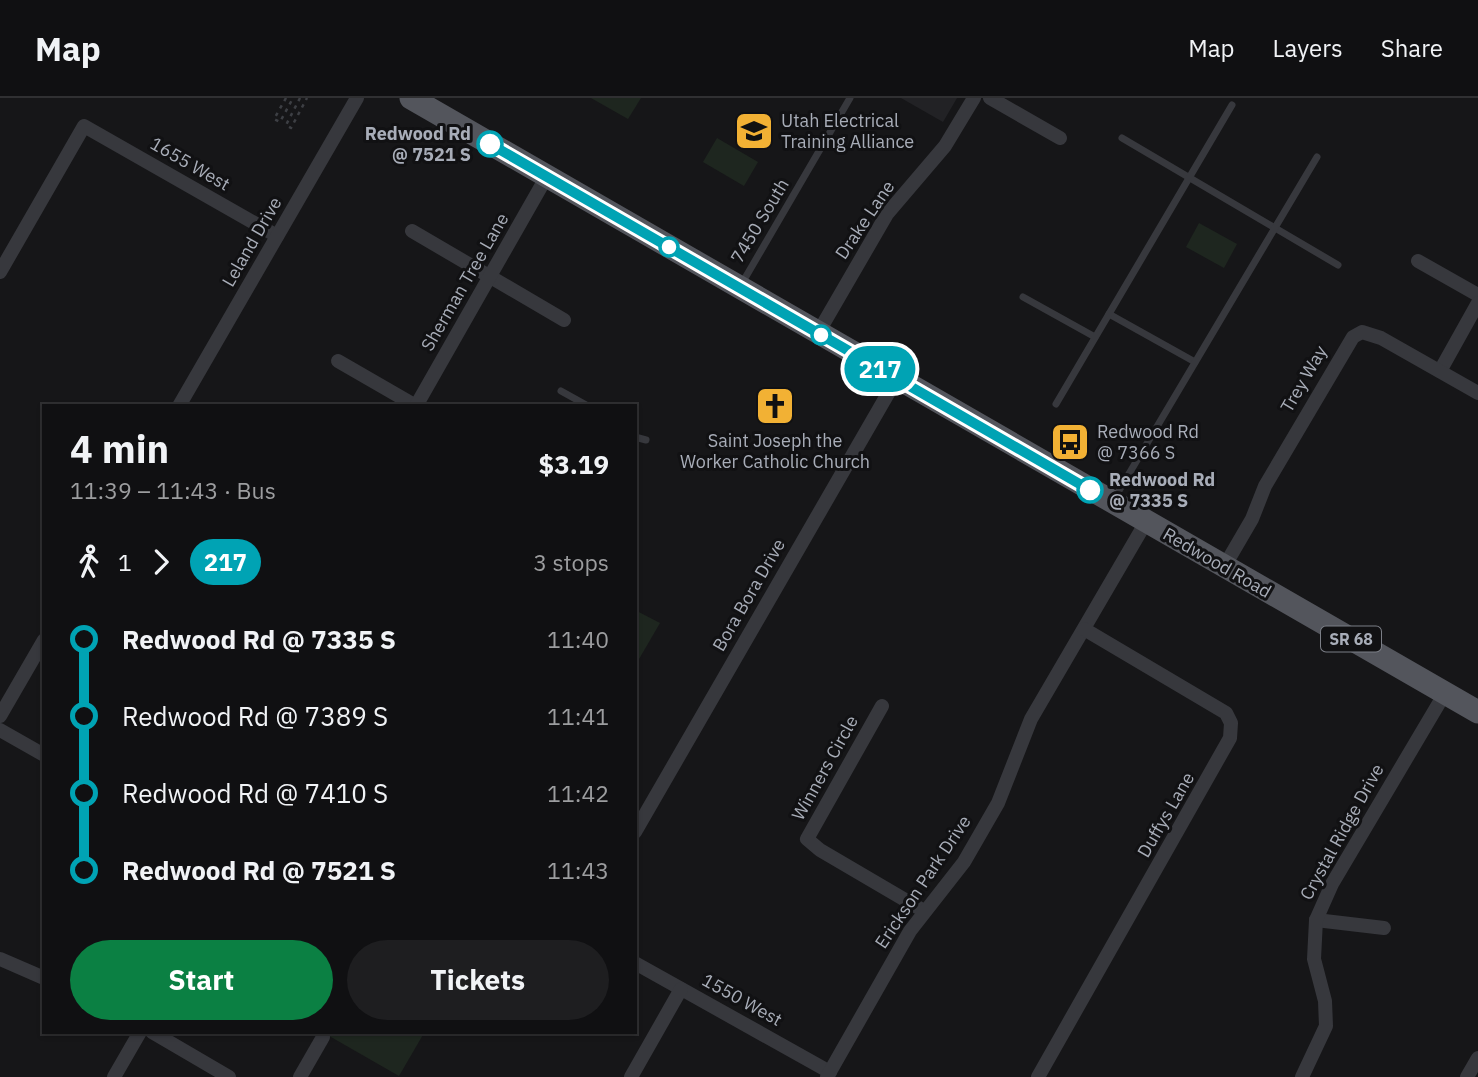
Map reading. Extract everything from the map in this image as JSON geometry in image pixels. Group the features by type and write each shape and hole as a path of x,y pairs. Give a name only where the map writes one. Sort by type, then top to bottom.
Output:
{"main road":[{"name":"Redwood Road","path":"411,98 1478,712"}],"street":[{"name":"Leland Drive","path":"180,404 357,98"},
{"name":"Drake Lane","path":"818,333 887,215 945,146 974,98"},
{"path":"990,98 1059,138"},
{"name":"1655 West","path":"0,272 84,126 277,236"},
{"name":"Sherman Tree Lane","path":"417,404 547,176"},
{"path":"412,231 565,320"},
{"path":"1418,261 1478,295"},
{"path":"1440,371 1478,303"},
{"name":"Trey Way","path":"1224,567 1252,519 1265,486 1353,337 1362,332 1375,335 1478,393"},
{"path":"338,361 413,404"},
{"name":"Bora Bora Drive","path":"637,829 897,378"},
{"name":"Erickson Park Drive","path":"828,1074 924,911 964,862 998,803 1031,719 1146,522"},
{"name":"Duffys Lane","path":"1038,1077 1230,738 1231,723 1226,713 1084,629"},
{"path":"0,716 42,643"},
{"name":"Crystal Ridge Drive","path":"1302,1077 1326,1026 1325,1001 1314,959 1315,920 1332,884 1445,693"},
{"name":"Winners Circle","path":"882,706 807,839 820,850 924,911"},
{"path":"0,730 42,754"},
{"path":"1315,920 1384,928"},
{"path":"0,959 42,977"},
{"name":"1550 West","path":"637,964 828,1074"},
{"path":"631,1077 681,989"},
{"path":"114,1077 139,1034"},
{"path":"155,1034 229,1077"},
{"path":"300,1077 323,1037"},
{"path":"1467,1077 1478,1058"}],"lane":[{"name":"7450 South","path":"739,287 850,98"},
{"path":"1056,404 1232,105"},
{"path":"1122,138 1338,265"},
{"path":"1112,502 1317,157"},
{"path":"1023,297 1095,337"},
{"path":"1109,314 1195,362"},
{"path":"561,391 584,404"},
{"path":"637,438 646,440"}],"path":[{"path":"286,98 274,119 280,122 293,98"},
{"path":"300,98 286,125 291,128 307,98"}],"shaded area":[{"path":"591,98 641,98 628,119"},
{"path":"901,98 957,98 943,122"},
{"path":"717,138 758,162 744,186 703,162"},
{"path":"1199,223 1237,244 1224,268 1186,247"},
{"path":"637,611 660,623 637,663"},
{"path":"326,1034 423,1034 399,1076"}],"bus line":[{"name":"217","path":"490,144 1090,490"}],"place":[{"name":"Utah Electrical Training Alliance","path":"754,131"},
{"name":"Redwood Rd @ 7521 S","path":"490,144"},
{"name":"Saint Joseph the Worker Catholic Church","path":"775,406"},
{"name":"Redwood Rd @ 7366 S","path":"1070,442"},
{"name":"Redwood Rd @ 7335 S","path":"1090,490"}]}
